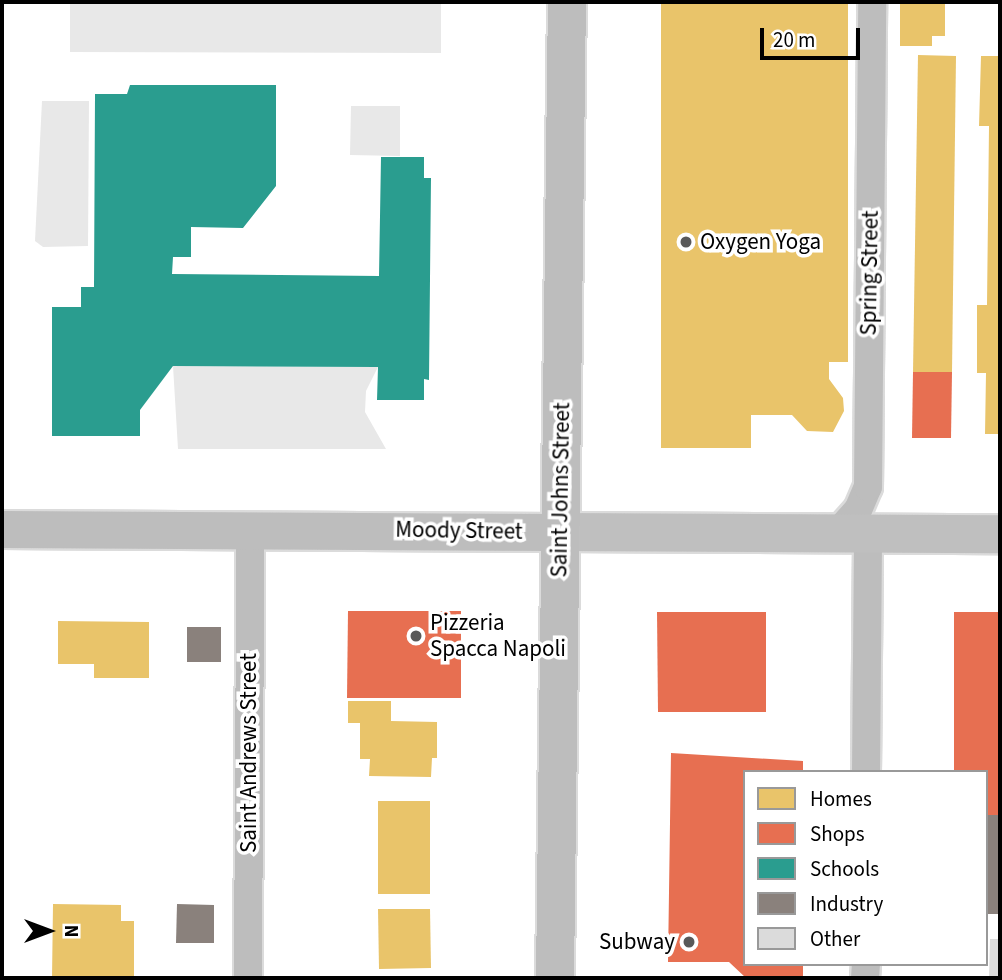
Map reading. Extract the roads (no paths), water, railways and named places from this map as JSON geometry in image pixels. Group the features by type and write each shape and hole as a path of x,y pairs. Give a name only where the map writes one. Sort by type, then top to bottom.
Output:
{"main road":[{"name":"Saint Johns Street","path":"555,978 567,2"},
{"name":"Moody Street","path":"561,533 1000,534"}],"street":[{"name":"Spring Street","path":"852,534 868,486 872,2"},
{"name":"Moody Street","path":"2,529 250,528 561,533"},
{"name":"Saint Andrews Street","path":"248,978 250,528"},
{"path":"852,534 866,770"}],"place":[{"name":"Oxygen Yoga","path":"686,242"},
{"name":"Pizzeria Spacca Napoli","path":"416,636"},
{"name":"Subway","path":"689,942"}]}
